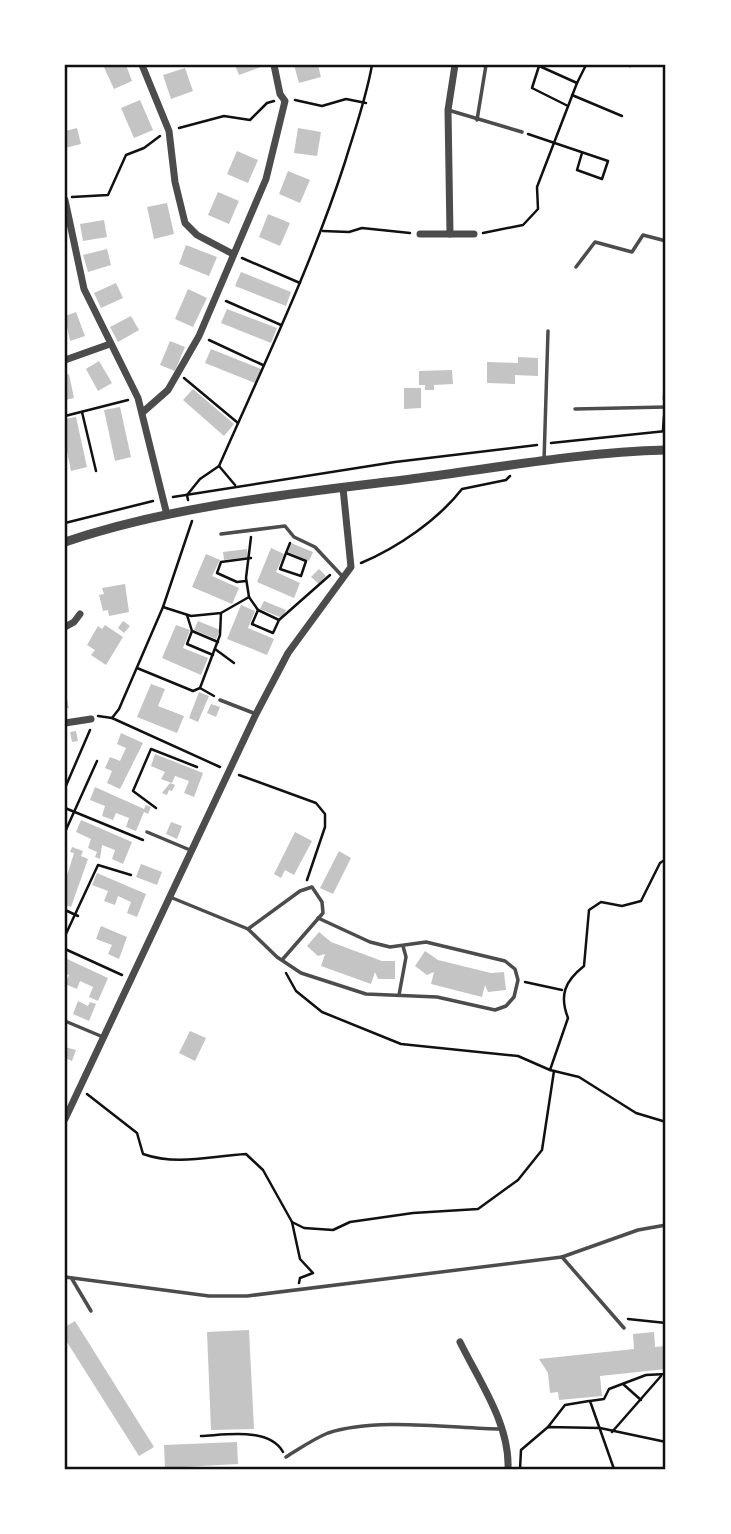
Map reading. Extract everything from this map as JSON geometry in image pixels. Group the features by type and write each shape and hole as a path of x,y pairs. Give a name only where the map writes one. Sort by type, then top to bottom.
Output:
{"street":[{"path":"142,65 169,131 175,182 185,223 197,234 233,254"},
{"path":"143,412 168,390 179,374 199,336 266,179 285,101 280,94 274,65"},
{"path":"450,234 449,110 455,65"},
{"path":"65,199 84,289 138,398 167,515"},
{"path":"421,234 474,234"},
{"path":"65,360 110,344"},
{"path":"65,542 126,523 190,511 509,466 631,451 666,450"},
{"path":"65,1119 170,897 224,768 288,653 351,568 343,488"},
{"path":"65,627 75,622 80,614"},
{"path":"65,723 93,722"},
{"path":"460,1342 502,1430 509,1449 508,1469"}],"lane":[{"path":"477,120 486,65"},
{"path":"449,110 522,132"},
{"path":"576,267 594,242 632,252 643,235 666,241"},
{"path":"544,463 548,331"},
{"path":"575,409 665,407"},
{"path":"221,534 285,526 293,535 316,547 345,579"},
{"path":"220,700 256,714"},
{"path":"146,832 191,850"},
{"path":"248,929 312,887 322,902 323,913 282,960"},
{"path":"170,897 248,929 300,973 366,994 437,997 495,1010 506,1006 514,997 518,980 515,969 505,961 426,942 403,946 370,942 318,918"},
{"path":"399,995 406,957 403,946"},
{"path":"65,1021 103,1037"},
{"path":"65,1277 209,1296 247,1296 562,1257 638,1230 666,1225"},
{"path":"562,1257 624,1328"},
{"path":"72,1279 91,1311"},
{"path":"286,1457 329,1433 357,1429 414,1425 502,1430"}],"path":[{"path":"112,718 163,607 192,522 187,495 200,479 219,466 323,231 366,103 372,65"},
{"path":"568,106 533,88 538,65 576,83"},
{"path":"474,234 523,225 538,209 537,187 576,83 586,65"},
{"path":"572,95 622,116"},
{"path":"65,199 108,195 126,155 144,148 169,131 224,116 250,120 267,103 285,101 323,106 346,99 366,103"},
{"path":"522,132 608,162 603,178 577,170 582,153"},
{"path":"323,231 349,232 362,228 421,234"},
{"path":"233,254 301,284"},
{"path":"216,297 281,325"},
{"path":"199,336 264,366"},
{"path":"65,523 235,485 665,431 666,349"},
{"path":"179,374 238,423"},
{"path":"65,416 138,398"},
{"path":"82,412 96,471"},
{"path":"219,466 235,485"},
{"path":"351,568 373,558 422,526 444,510 462,489 510,478 509,466"},
{"path":"251,530 251,558 246,581 249,597 258,610 279,620"},
{"path":"286,553 306,561 300,576 280,569 286,553 293,535"},
{"path":"246,581 237,582 217,573 221,562 251,558"},
{"path":"258,610 252,624 273,633 279,620 335,570"},
{"path":"163,607 187,615 221,613 249,597"},
{"path":"137,668 194,691 200,688 218,642 221,613"},
{"path":"187,615 192,631 187,644 213,654"},
{"path":"192,631 218,642"},
{"path":"215,649 234,663"},
{"path":"200,688 220,700"},
{"path":"65,788 93,722 104,716 264,786 316,803 325,814 326,827 304,890"},
{"path":"156,808 133,791 151,749 197,767"},
{"path":"65,832 97,761"},
{"path":"215,778 224,768"},
{"path":"65,808 144,840"},
{"path":"292,1222 304,1228 333,1230 350,1222 413,1213 478,1209 518,1180 542,1150 552,1071 568,1018 562,990 584,966 589,910 601,902 622,906 641,901 660,863 666,859"},
{"path":"65,936 98,865 131,875"},
{"path":"65,910 77,915"},
{"path":"65,949 122,975"},
{"path":"282,960 296,991 322,1012 401,1044 518,1056 552,1071 579,1077 636,1113 666,1122"},
{"path":"518,980 562,990"},
{"path":"80,1085 92,1101 136,1133 143,1154 160,1160 187,1161 246,1154 263,1170 292,1222 300,1259 313,1273 300,1278 298,1289"},
{"path":"615,1317 666,1323"},
{"path":"520,1469 521,1450 548,1427 565,1405 604,1399 609,1389 646,1375 664,1374"},
{"path":"612,1432 664,1374"},
{"path":"623,1384 641,1400"},
{"path":"590,1401 614,1469"},
{"path":"548,1427 600,1428 666,1442"},
{"path":"201,1436 258,1436 279,1445 286,1457"}],"building":[{"path":"103,65 126,65 132,81 114,89"},
{"path":"235,65 260,65 261,67 239,75"},
{"path":"294,65 318,65 321,77 299,83"},
{"path":"185,68 193,91 171,99 163,75"},
{"path":"140,100 153,130 134,138 121,108"},
{"path":"77,128 81,144 65,148 65,131"},
{"path":"298,128 321,132 317,156 294,153"},
{"path":"237,151 258,160 248,183 227,174"},
{"path":"288,171 310,180 300,203 279,194"},
{"path":"218,192 239,201 229,224 208,215"},
{"path":"167,203 174,234 154,239 147,207"},
{"path":"268,214 290,223 280,246 259,237"},
{"path":"104,220 107,237 83,241 80,224"},
{"path":"186,245 217,257 209,276 179,264"},
{"path":"107,249 111,265 88,272 83,255"},
{"path":"241,272 291,292 286,306 235,286"},
{"path":"116,283 123,298 101,308 94,293"},
{"path":"188,289 207,298 193,327 175,319"},
{"path":"227,309 277,328 271,343 221,323"},
{"path":"76,312 85,336 70,341 65,316"},
{"path":"131,316 139,330 118,342 110,327"},
{"path":"170,341 185,347 175,371 160,365"},
{"path":"211,349 261,369 255,383 205,363"},
{"path":"518,357 538,358 538,376 515,375 515,384 487,383 487,362 518,363"},
{"path":"99,361 112,383 98,391 86,369"},
{"path":"452,370 453,384 434,385 434,390 425,390 425,385 419,385 419,371"},
{"path":"69,374 74,398 65,400 65,375"},
{"path":"404,388 421,388 421,408 404,409"},
{"path":"193,389 234,424 224,436 183,400"},
{"path":"120,407 131,457 115,461 104,410"},
{"path":"76,417 87,467 71,471 65,441 65,419"},
{"path":"291,543 313,552 309,561 288,552"},
{"path":"271,548 284,554 276,572 300,583 294,598 257,582"},
{"path":"247,549 248,557 224,560 223,552"},
{"path":"206,554 220,560 212,576 239,588 232,604 192,587"},
{"path":"319,569 326,576 319,584 311,577"},
{"path":"125,584 129,612 109,616 108,610 103,611 99,595 104,594 102,588"},
{"path":"264,601 286,610 282,618 260,609"},
{"path":"241,605 255,611 248,628 274,639 267,655 227,639"},
{"path":"123,621 130,626 124,633 118,628"},
{"path":"198,621 220,630 216,639 194,630"},
{"path":"105,625 123,637 106,665 91,655 95,650 87,645 98,626 102,629"},
{"path":"176,625 190,630 183,648 208,658 201,675 162,658"},
{"path":"151,684 165,689 158,706 184,716 177,733 137,717"},
{"path":"65,691 69,708 65,708"},
{"path":"199,692 209,696 198,722 189,718"},
{"path":"211,704 220,707 216,717 207,713"},
{"path":"76,731 78,741 72,742 70,732"},
{"path":"121,733 143,743 120,789 107,783 112,771 105,768 110,757 120,761 126,748 117,744"},
{"path":"155,754 203,773 194,797 184,793 189,781 175,776 172,783 161,779 165,772 151,766"},
{"path":"170,783 175,785 172,791 169,790 167,795 162,793"},
{"path":"95,787 144,809 146,805 151,807 148,814 144,812 136,831 126,827 129,818 116,813 113,820 102,816 105,806 90,800"},
{"path":"81,820 132,842 123,864 112,859 115,850 102,845 100,859 95,857 97,852 88,848 91,839 76,832"},
{"path":"171,822 182,826 177,839 166,834"},
{"path":"295,832 312,841 294,875 285,870 281,878 274,874"},
{"path":"72,847 83,851 81,856 88,859 71,907 65,905 65,882 74,853 70,852"},
{"path":"339,851 351,858 333,894 320,888"},
{"path":"141,864 162,872 157,885 136,877"},
{"path":"97,873 146,894 137,917 127,913 131,902 118,896 115,905 104,901 108,891 92,885"},
{"path":"101,926 127,937 119,959 108,954 112,945 96,939"},
{"path":"319,932 331,942 382,961 395,961 395,979 378,979 375,972 371,984 321,966 325,954 318,956 307,946"},
{"path":"425,951 438,960 491,973 504,972 506,990 488,992 485,985 482,997 431,984 434,972 427,975 415,966"},
{"path":"65,958 108,978 98,1001 89,997 93,987 80,981 77,989 65,984 69,975 65,973"},
{"path":"78,1001 88,1006 90,1002 96,1004 89,1021 73,1014"},
{"path":"190,1031 206,1038 195,1061 179,1053"},
{"path":"65,1047 76,1050 72,1061 65,1058"},
{"path":"75,1321 154,1447 139,1456 65,1339 65,1327"},
{"path":"249,1330 254,1429 211,1430 207,1332"},
{"path":"654,1332 655,1347 666,1346 666,1369 600,1376 602,1396 559,1400 558,1392 550,1393 548,1373 539,1359 634,1349 633,1334"},
{"path":"237,1442 238,1464 165,1468 164,1445"}]}
